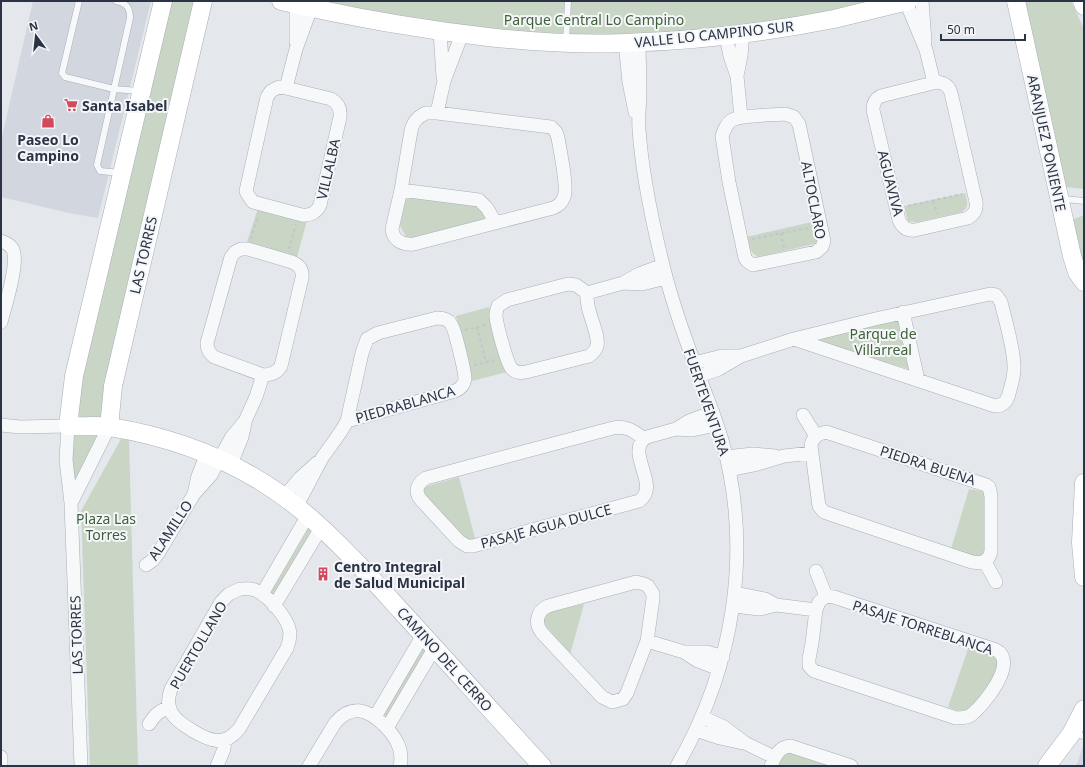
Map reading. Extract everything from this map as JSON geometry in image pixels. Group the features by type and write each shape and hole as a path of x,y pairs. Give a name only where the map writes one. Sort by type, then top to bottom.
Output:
{"street":[{"name":"LAS TORRES","path":"81,766 71,503 66,460 68,426 74,376 164,1"},
{"name":"LAS TORRES","path":"71,503 109,427 113,386 203,1"},
{"name":"VALLE LO CAMPINO SUR","path":"296,4 374,20 462,34 566,43 632,43 735,34 833,19 912,1"},
{"path":"912,1 934,82"},
{"name":"ARANJUEZ PONIENTE","path":"1016,1 1072,256 1077,272 1084,282"},
{"path":"1082,1 1084,6"},
{"path":"286,88 296,49 296,4"},
{"path":"440,31 444,81"},
{"path":"437,113 444,81 462,34"},
{"path":"735,34 730,56 737,76 741,118"},
{"name":"FUERTEVENTURA","path":"632,43 629,82 639,127 649,200 663,265 694,363 713,412 726,456 736,524 737,555 735,593 723,657 702,717 677,766"},
{"name":"AGUAVIVA","path":"934,82 941,82 945,84 948,86 951,93 976,210 972,216 968,218 915,230 908,230 900,223 873,110 873,104 881,96 934,82"},
{"name":"VILLALBA","path":"279,87 331,99 337,103 340,110 340,117 320,205 316,211 310,214 298,214 262,205 253,202 246,191 267,97 274,89 279,87"},
{"path":"426,113 547,126 551,127 556,132 565,188 562,202 553,208 414,244 404,244 397,240 392,232 401,190 412,126 417,118 426,113"},
{"name":"ALTOCLARO","path":"785,114 794,117 797,120 821,225 824,241 820,250 813,253 757,265 753,265 747,261 729,182 722,136 728,123 736,118 785,114"},
{"path":"401,190 479,200 487,208 496,223"},
{"path":"1,241 8,244 13,249 16,261 1,322"},
{"path":"248,249 287,260 298,265 302,271 302,278 281,366 273,374 263,375 214,357 207,347 231,257 237,250 248,249"},
{"path":"587,293 623,283 639,274 663,265"},
{"path":"623,283 642,284 666,278"},
{"path":"568,284 576,285 587,293 587,304 598,342 593,353 585,357 522,373 511,368 506,356 497,322 496,314 498,306 507,300 568,284"},
{"path":"699,376 728,365 741,356 794,339 903,312 993,294 998,297 1001,302 1013,354 1013,381 1008,399 1001,405 992,405 794,339"},
{"path":"903,312 918,380"},
{"name":"PIEDRABLANCA","path":"296,506 305,492 322,458 347,422 363,348 367,339 378,333 438,318 448,321 453,327 455,333 463,368 464,383 458,390 347,422"},
{"path":"694,363 722,356 741,356"},
{"name":"ALAMILLO","path":"146,566 159,552 194,494 211,475 220,459 242,437 245,421 256,397 263,375"},
{"path":"644,439 676,429 689,421 713,412"},
{"path":"803,415 816,436 811,443 812,453 819,506 824,512 972,562 985,562 996,582"},
{"name":"CAMINO DEL CERRO","path":"1,425 20,427 109,427 167,440 220,459 259,480 296,506 321,528 429,641 535,763"},
{"path":"676,429 692,430 717,425"},
{"name":"PASAJE AGUA DULCE","path":"613,428 628,428 644,439 641,442 639,451 647,489 644,497 639,501 473,546 467,546 459,541 417,494 419,483 426,478 613,428"},
{"name":"PIEDRA BUENA","path":"816,436 820,433 831,433 986,485 989,488 991,496 991,552 990,556 985,562"},
{"path":"726,456 753,454 784,456 812,453"},
{"path":"729,470 754,465 784,456"},
{"path":"1084,482 1082,554 1084,577"},
{"path":"217,766 224,749 225,740 235,734 239,729 289,643 290,633 287,623 274,606 262,594 296,506"},
{"path":"274,606 321,528"},
{"path":"816,571 826,596"},
{"path":"640,582 648,586 653,594 647,641 627,694 622,699 612,702 605,700 542,633 538,625 538,616 544,608 548,606 640,582"},
{"name":"PUERTOLLANO","path":"225,740 218,741 205,738 178,722 170,708 169,695 171,689 225,598 234,591 245,589 251,589 262,594"},
{"path":"735,593 766,599 776,605"},
{"name":"PASAJE TORREBLANCA","path":"826,596 834,597 996,650 1001,654 1004,661 1001,674 988,696 972,714 967,717 956,718 818,673 811,668 809,663 816,610 819,602 826,596"},
{"path":"733,606 760,609 776,605 816,610"},
{"path":"375,716 429,641"},
{"path":"387,728 429,641"},
{"path":"647,641 684,652 707,652 723,657"},
{"path":"684,652 698,662 719,669"},
{"name":"PUERTOLLANO","path":"150,724 160,711 170,708"},
{"path":"1047,766 1078,735 1084,709"},
{"path":"309,766 334,723 343,714 360,710 375,716 387,728 399,745 402,756 400,766"},
{"path":"702,717 724,727 772,762 784,747 790,746 851,766"},
{"path":"696,730 725,740 745,743"},
{"path":"1,758 1,766"}],"lane":[{"path":"79,1 62,73 65,77 114,89 142,91"},
{"path":"116,1 122,2 128,6 130,18 97,165 100,170 123,173"},
{"path":"566,43 568,1"},
{"path":"1059,196 1065,199 1084,200"}],"path":[{"path":"897,209 973,191"},
{"path":"248,249 262,205"},
{"path":"287,260 298,214"},
{"path":"742,242 821,225"},
{"path":"455,333 497,322"},
{"path":"477,327 486,362"},
{"path":"463,368 506,356"}],"shaded area":[{"path":"33,1 151,1 98,218 69,213 1,197 1,141"},
{"path":"1084,743 1084,766 1075,766 1077,764"}],"green space":[{"path":"170,1 197,1 101,418 82,418 79,415 77,401"},
{"name":"Parque Central Lo Campino","path":"298,1 891,1 832,14 692,31 608,36 509,35"},
{"path":"1026,1 1071,1 1084,29 1084,189 1065,187 1025,3"},
{"path":"406,193 477,199 488,218 419,239 406,236 400,226"},
{"path":"965,193 967,205 965,210 962,212 917,222 908,221 904,206"},
{"path":"258,208 307,221 297,257 246,245"},
{"path":"1084,215 1084,268 1072,220"},
{"path":"816,221 819,239 814,244 758,257 751,251 746,237"},
{"path":"489,307 507,372 472,381 456,316"},
{"name":"Parque de Villarreal","path":"896,320 899,323 909,369 825,345 821,339"},
{"path":"76,435 97,436 76,481 74,481 72,477 73,437"},
{"name":"Plaza Las Torres","path":"121,439 129,440 138,766 90,766 81,511"},
{"path":"459,477 475,538 469,541 463,538 423,494 423,489 427,486"},
{"path":"969,489 986,492 986,555 980,558 951,549"},
{"path":"310,526 313,530 273,597 270,594"},
{"path":"584,604 570,655 545,625 543,617 547,612"},
{"path":"969,646 996,657 1000,667 973,706 964,711 958,711 948,707"},
{"path":"422,647 425,651 386,717 383,714"},
{"path":"793,752 837,766 775,766 782,756"}],"place":[{"name":"Santa Isabel","path":"71,105"},
{"name":"Paseo Lo Campino","path":"48,121"},
{"name":"Centro Integral de Salud Municipal","path":"323,574"}]}
